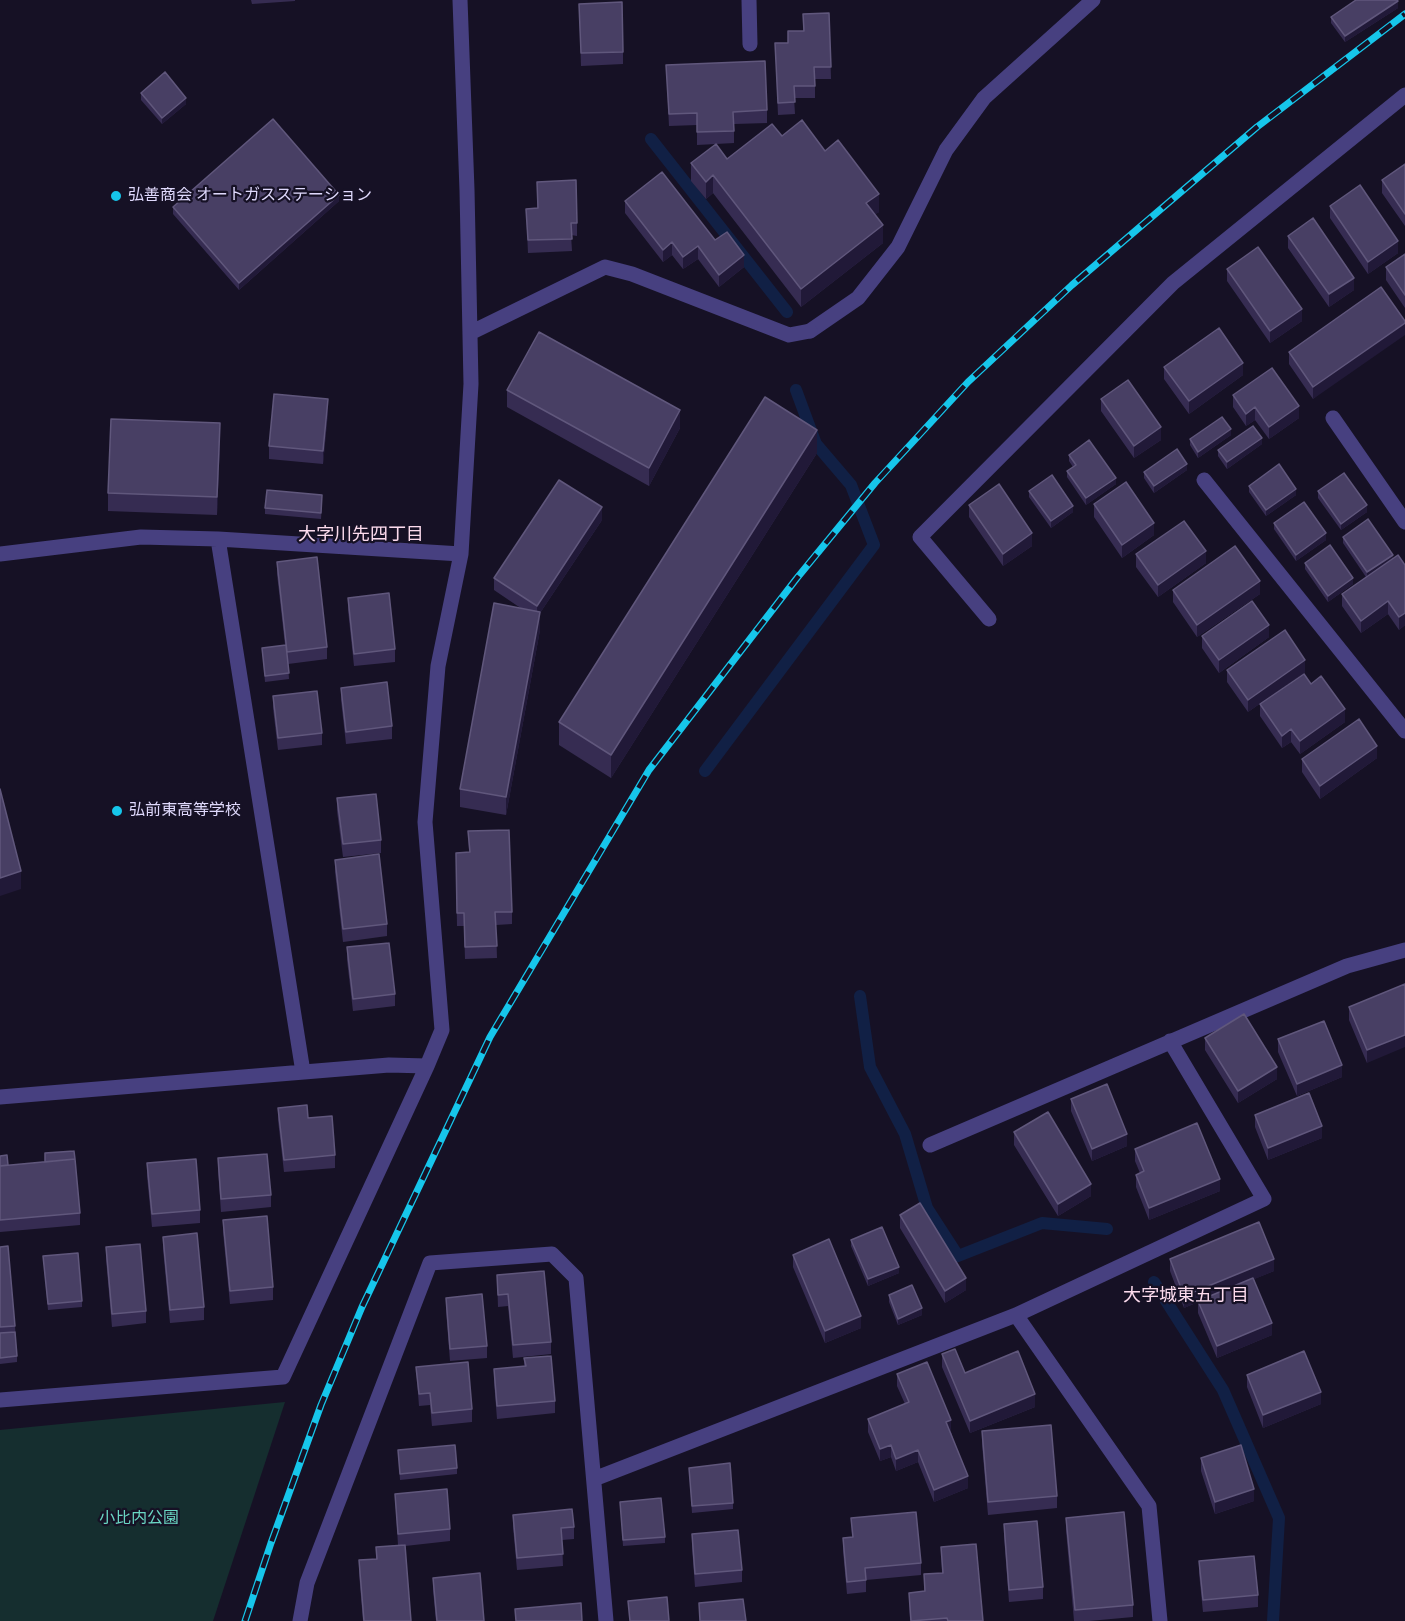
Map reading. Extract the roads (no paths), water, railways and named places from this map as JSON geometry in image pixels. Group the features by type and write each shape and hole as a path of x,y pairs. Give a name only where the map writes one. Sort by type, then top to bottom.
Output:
{"street":[{"path":"0,1401 283,1377 442,1030 425,822 438,666 461,554 471,384 460,0"},
{"path":"749,0 750,44"},
{"path":"470,333 605,267 632,274 789,335 810,331 858,298 898,247 946,150 984,98 1092,0"},
{"path":"989,619 920,537 1173,283 1405,95"},
{"path":"1333,418 1405,522"},
{"path":"1204,480 1405,731"},
{"path":"0,554 141,537 218,539 461,554"},
{"path":"218,539 303,1072"},
{"path":"930,1145 1347,966 1405,950"},
{"path":"594,1479 1016,1315 1264,1199 1170,1041"},
{"path":"0,1097 389,1065 427,1066"},
{"path":"300,1621 306,1583 430,1263 552,1254 576,1278 606,1621"},
{"path":"1016,1315 1149,1506 1160,1621"}],"waterway":[{"path":"651,139 787,312"},
{"path":"705,771 874,545 851,485 816,444 796,390"},
{"path":"860,996 870,1067 905,1134 927,1208 958,1256 1042,1223 1107,1229"},
{"path":"1154,1282 1223,1390 1279,1518 1273,1621"}],"railway":[{"path":"245,1621 321,1405 362,1307 490,1037 649,770 797,578 875,483 968,382 1072,285 1257,127 1405,14"}],"place":[{"name":"弘善商会 オートガスステーション","path":"116,196"},
{"name":"弘前東高等学校","path":"117,811"}],"district":[{"name":"大字川先四丁目","path":"361,535"},
{"name":"大字城東五丁目","path":"1186,1296"}],"park label":[{"name":"小比内公園","path":"139,1519"}]}
